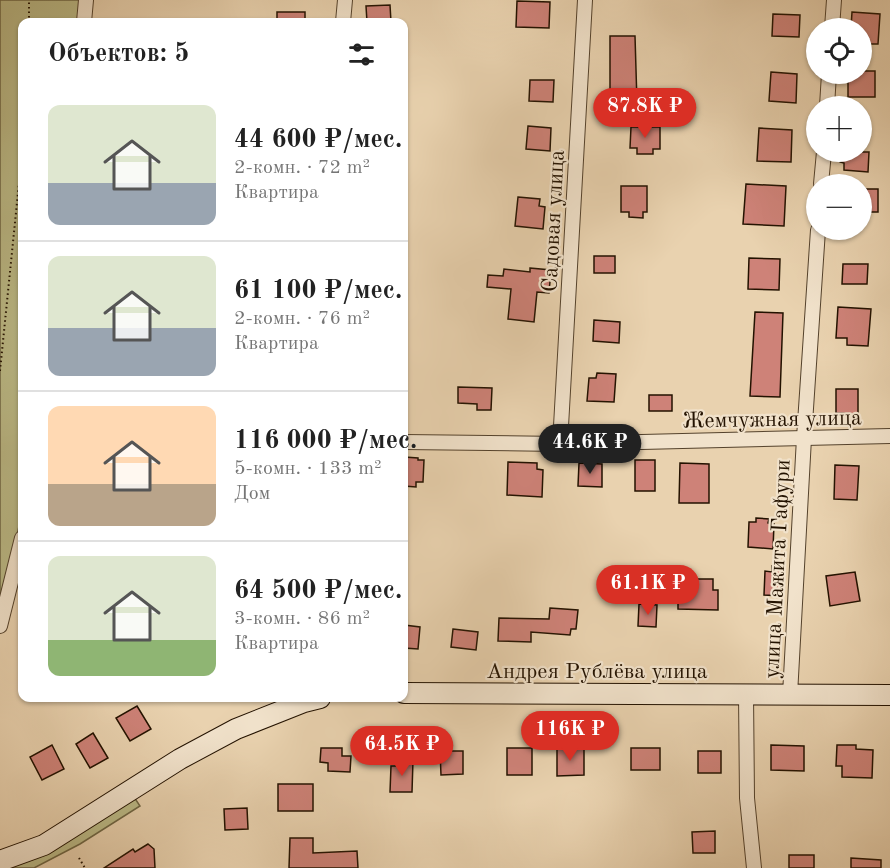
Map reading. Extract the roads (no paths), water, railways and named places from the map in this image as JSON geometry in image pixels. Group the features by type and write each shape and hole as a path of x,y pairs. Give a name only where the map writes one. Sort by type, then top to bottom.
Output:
{"street":[{"path":"84,18 86,0"},
{"path":"343,18 345,0"},
{"name":"Садовая улица","path":"560,444 585,0"},
{"path":"833,18 834,0"},
{"name":"улица Мажита Гафури","path":"790,694 817,240"},
{"name":"Жемчужная улица","path":"408,442 560,444 890,436"},
{"path":"0,626 18,553"},
{"name":"Андрея Рублёва улица","path":"408,693 890,695"},
{"path":"746,694 747,798 754,868"},
{"path":"0,861 44,845 180,759 236,729 303,702"}]}
